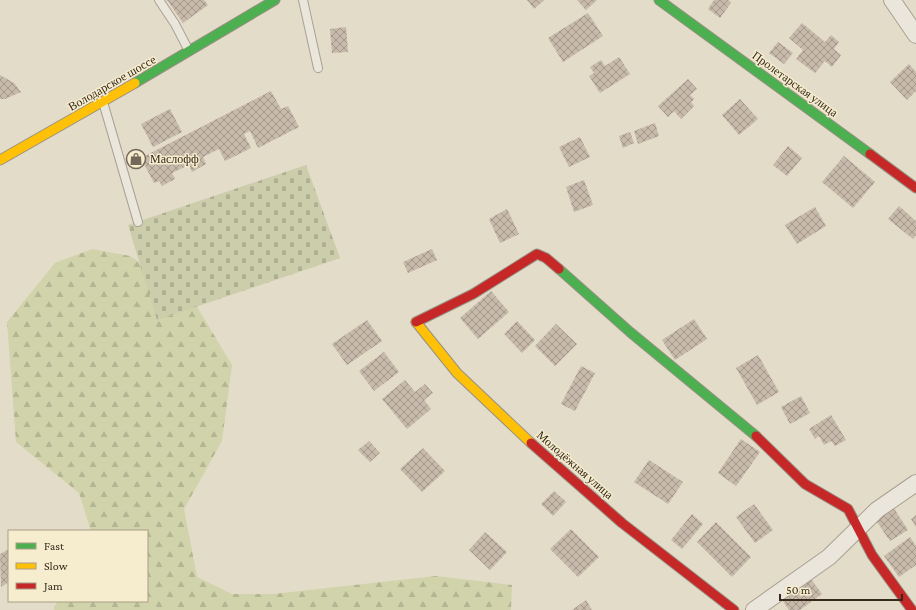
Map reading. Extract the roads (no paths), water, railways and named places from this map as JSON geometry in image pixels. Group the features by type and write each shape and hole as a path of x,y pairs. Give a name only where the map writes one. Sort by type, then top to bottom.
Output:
{"street":[{"name":"Володарское шоссе","path":"0,160 189,52 275,0"},
{"name":"Пролетарская улица","path":"659,0 916,188"},
{"path":"892,0 916,34"},
{"name":"Молодёжная улица","path":"734,610 622,523 526,438 457,372 416,322 473,294 537,254 546,258 630,332 757,437 805,484 848,509 858,528"},
{"path":"754,610 829,557 877,510 916,483"},
{"path":"858,528 872,555 912,610"}],"lane":[{"path":"159,0 175,24 189,52"},
{"path":"303,0 318,68"},
{"path":"103,102 138,222"}],"place":[{"name":"Маслофф","path":"136,159"}]}
